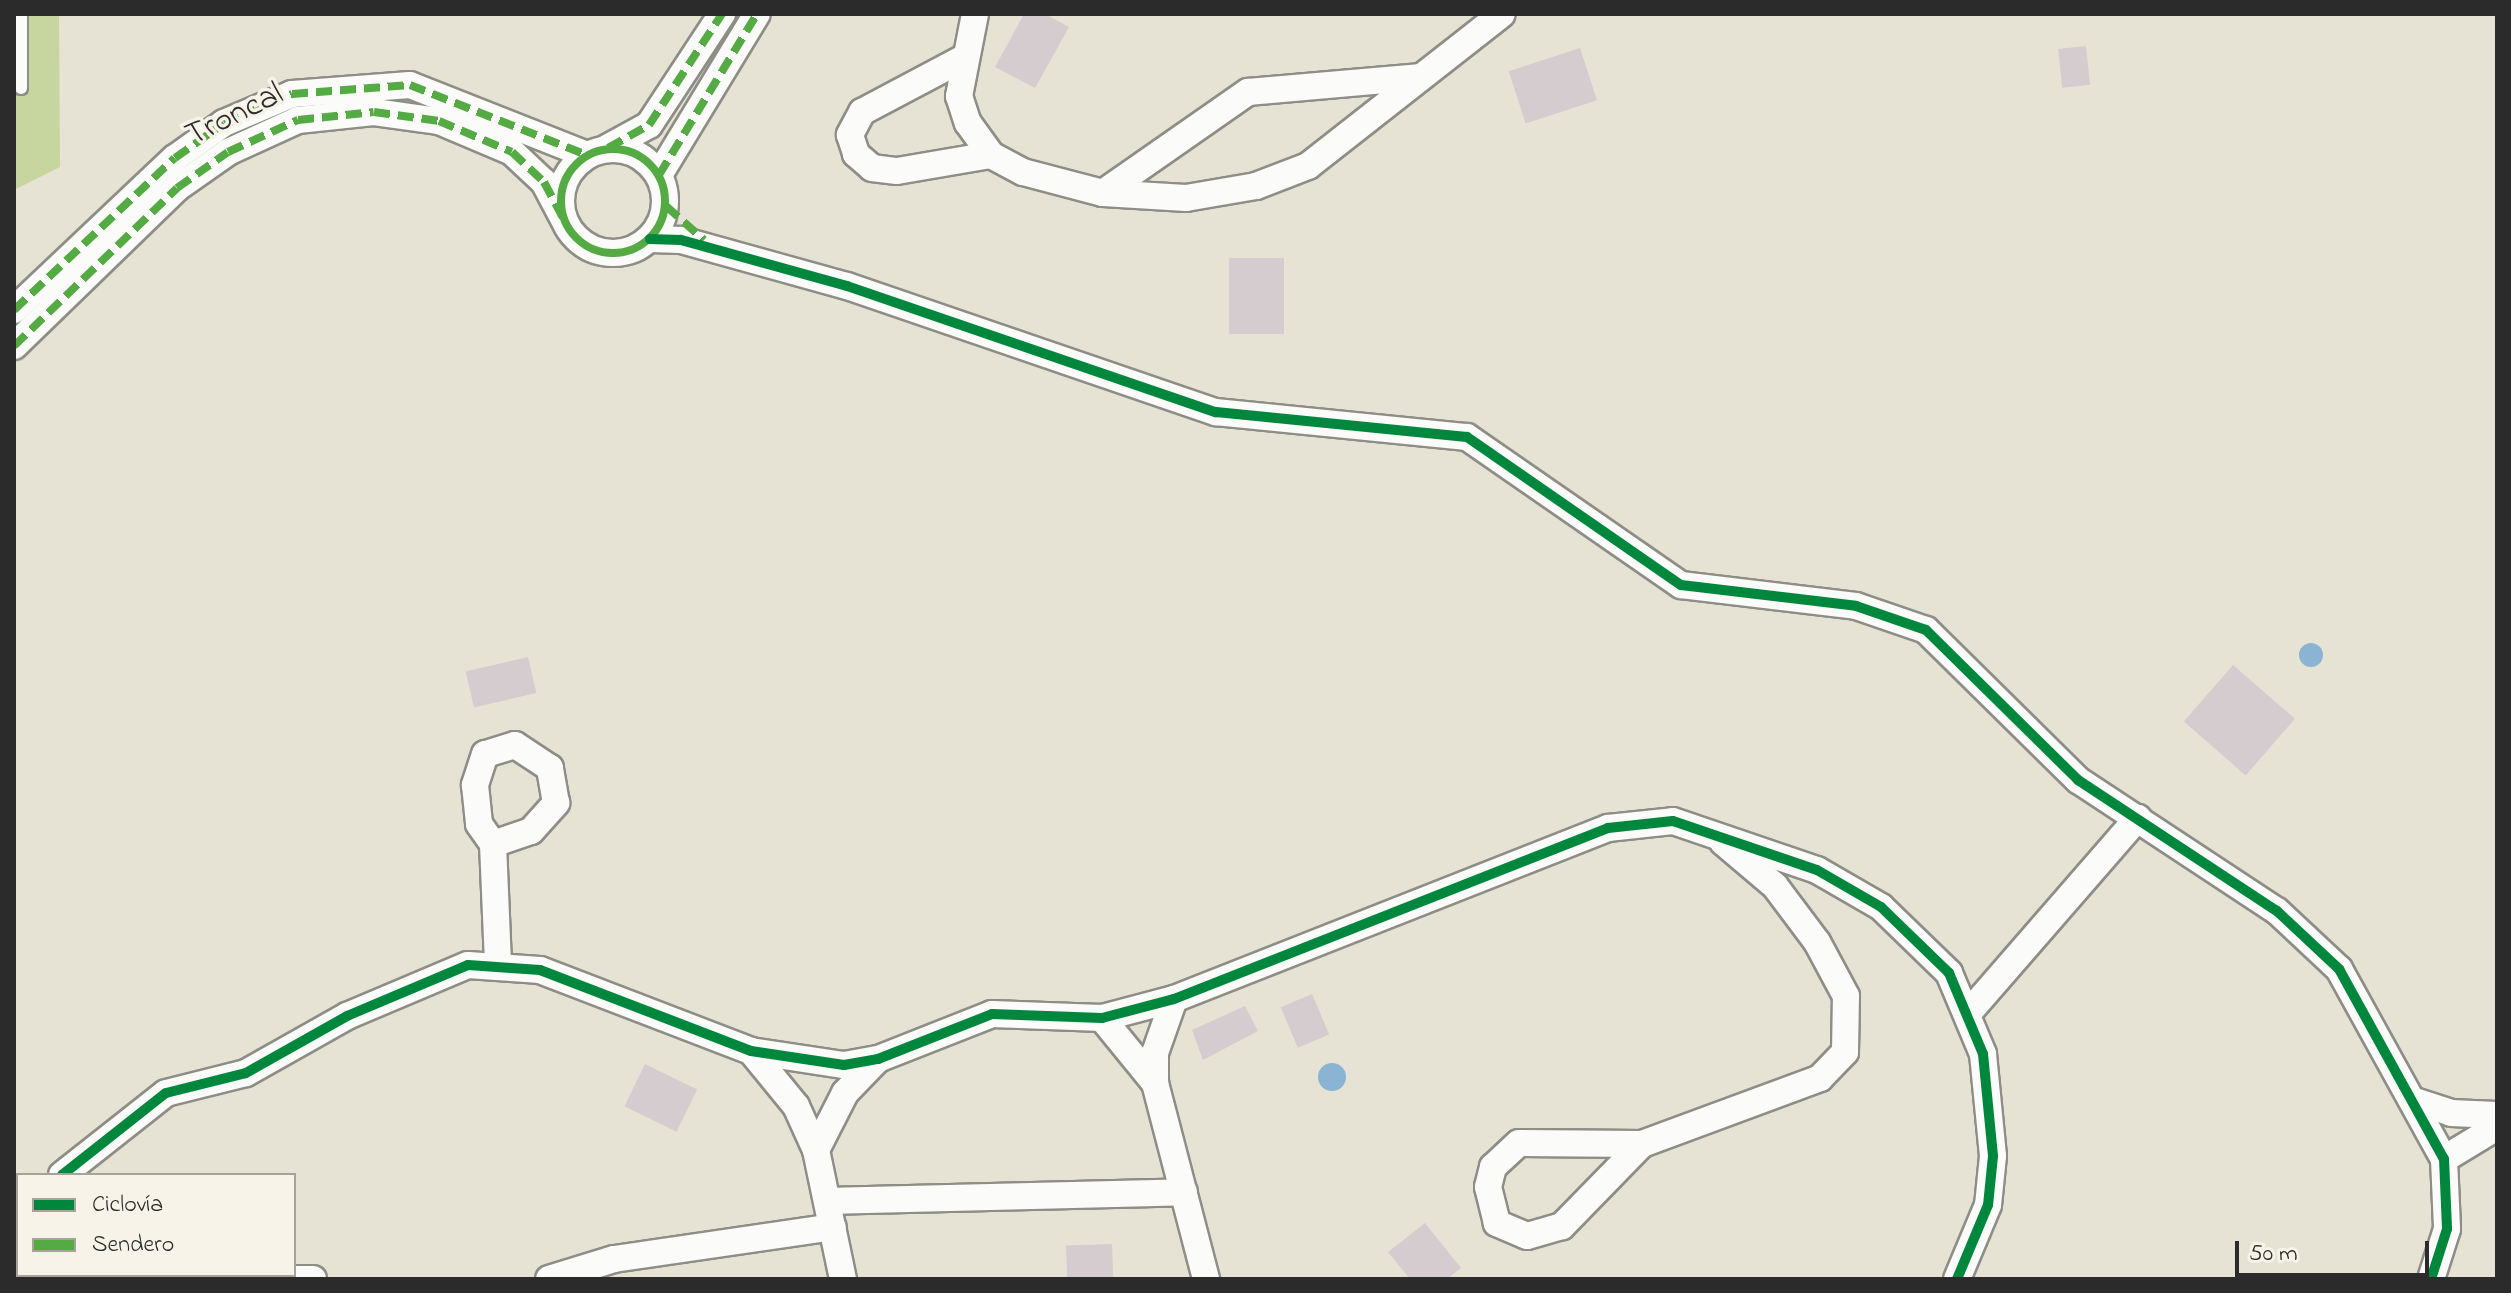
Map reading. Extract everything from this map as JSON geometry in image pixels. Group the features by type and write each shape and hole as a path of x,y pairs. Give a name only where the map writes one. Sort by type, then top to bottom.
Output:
{"street":[{"path":"563,217 564,181 597,152 649,125 722,14"},
{"path":"720,252 666,206 659,175 757,14"},
{"path":"975,14 962,59 959,96 968,123 991,155 1023,172 1103,193 1186,198 1256,186 1354,136 1418,77 1502,14"},
{"path":"962,59 862,112 850,135 856,154 872,168 897,171 991,155"},
{"path":"1103,193 1248,92 1418,77"},
{"name":"Troncal","path":"14,310 175,158 224,123 292,94 410,85 597,152 637,154 659,175"},
{"name":"Troncal","path":"14,346 177,188 228,152 298,120 374,112 439,121 512,152 544,182 577,239 600,252 635,249 650,239"},
{"path":"666,206 650,239 720,252 847,286 1216,412 1467,437 1681,585 1856,606 1926,630 2078,780 2307,934 2339,969 2415,1101 2444,1159 2447,1229 2431,1279"},
{"path":"1970,1011 2138,818"},
{"path":"64,1173 139,1107 166,1093 246,1073 442,973 498,963 540,970 751,1051 844,1065 878,1059 992,1014 1102,1018 1174,999 1608,828 1673,821 1708,829 1817,870 1881,907 1949,973 1970,1011 1992,1101 1993,1156 1988,1205 1957,1279"},
{"path":"1642,1144 1562,1226 1527,1236 1497,1223 1488,1187 1493,1167 1519,1143 1642,1144 1820,1078 1845,1052 1846,996 1817,942 1775,886 1708,829"},
{"path":"493,844 498,963"},
{"path":"1174,999 1155,1053 1155,1083 1206,1279"},
{"path":"1102,1018 1155,1083"},
{"path":"751,1051 796,1106 816,1150 843,1279"},
{"path":"816,1150 845,1093 878,1059"},
{"path":"2415,1101 2451,1113 2497,1115"},
{"path":"2444,1159 2497,1127"},
{"path":"549,1279 614,1259 830,1214 1184,1192"},
{"path":"297,1279 313,1279"}],"lane":[{"path":"21,14 21,88"}],"green space":[{"path":"14,14 59,14 60,167 14,190"}],"water":[{"path":"2311,643 2319,647 2323,655 2319,663 2311,667 2303,663 2299,655 2303,647"},
{"path":"1332,1063 1342,1067 1346,1077 1342,1087 1332,1091 1322,1087 1318,1077 1322,1067"}],"building":[{"path":"1024,14 1045,14 1069,27 1035,88 995,67"},
{"path":"2086,46 2090,85 2062,88 2058,49"},
{"path":"1580,48 1597,100 1526,123 1509,71"},
{"path":"1229,258 1284,258 1284,334 1229,334"},
{"path":"528,657 536,693 474,707 466,671"},
{"path":"2233,665 2295,719 2246,775 2184,722"},
{"path":"1312,994 1329,1035 1298,1048 1281,1007"},
{"path":"1245,1006 1258,1031 1203,1060 1192,1030"},
{"path":"645,1064 697,1089 677,1132 624,1106"},
{"path":"1425,1223 1461,1268 1447,1279 1410,1279 1388,1252"},
{"path":"1112,1244 1113,1279 1067,1279 1066,1246"}],"marked path":[{"path":"608,148 649,125 722,14"},
{"path":"659,175 757,14"},
{"path":"14,310 175,158 224,123 292,94 410,85 587,155"},
{"path":"14,346 177,188 228,152 298,120 374,112 439,121 512,152 544,182 563,217"},
{"path":"613,149 633,153 650,164 661,181 665,201 661,221 650,238 633,249 613,253 593,249 576,238 565,221 561,201 565,181 576,164 593,153 613,149"},
{"path":"666,206 704,240"}],"cycle path":[{"path":"650,239 681,240 847,286 1216,412 1467,437 1681,585 1856,606 1926,630 2078,780 2277,911 2339,969 2444,1159 2447,1229 2431,1279"},
{"path":"65,1173 166,1093 246,1073 347,1016 468,965 540,970 751,1051 844,1065 878,1059 992,1014 1102,1018 1174,999 1608,828 1673,821 1817,870 1881,907 1949,973 1983,1054 1993,1156 1988,1205 1957,1279"}]}
